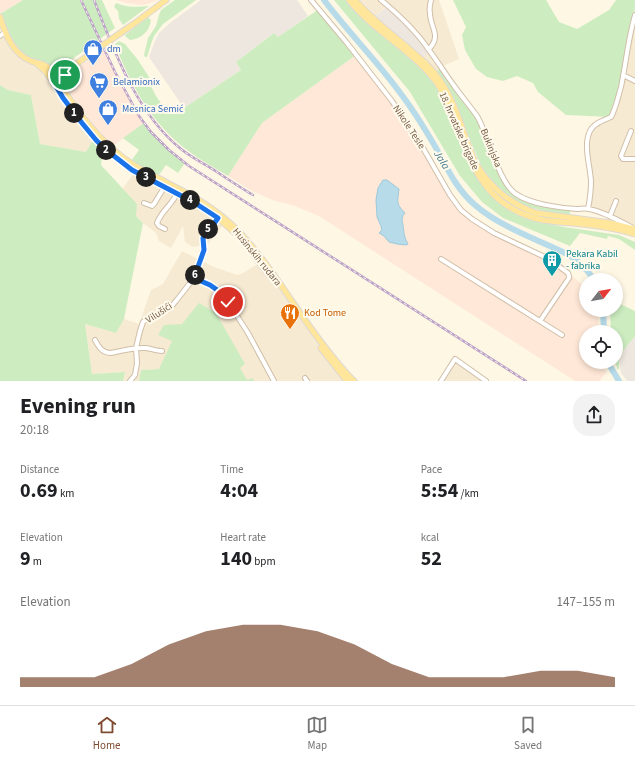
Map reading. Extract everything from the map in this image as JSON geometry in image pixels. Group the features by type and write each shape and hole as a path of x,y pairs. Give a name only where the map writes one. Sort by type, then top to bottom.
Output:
{"main road":[{"path":"50,78 56,80 61,78 63,74 71,68 166,0"},
{"name":"18. hrvatske brigade","path":"349,0 362,14 427,70 438,84 448,103 476,172 485,185 498,199 511,208 528,216 543,220 610,223 635,229"},
{"name":"18. hrvatske brigade","path":"355,0 367,13 426,64 435,74 449,96 456,111 473,156 487,180 502,194 524,209 536,213 635,234"},
{"name":"Husinskih rudara","path":"0,17 5,32 16,50 32,62 42,64 49,68 56,80 90,126 108,145 137,167 196,198 222,216 239,233 264,262 346,379"},
{"name":"Husinskih rudara","path":"35,62 46,72 82,123 105,149 132,170 195,203 218,218 237,235 262,265 320,347 346,379 354,381"},
{"path":"49,68 63,74"},
{"path":"63,74 64,91"},
{"path":"56,80 58,90"}],"street":[{"name":"Nikole Tesle","path":"311,0 392,101 419,142 450,195 461,210 494,233 549,260 568,272 569,276 567,281 540,321"},
{"name":"Bukinjska","path":"380,0 413,30 429,49 477,117 500,170 512,191 525,199 548,205 588,209 610,216 635,229"},
{"path":"429,49 435,39 430,13 431,0"},
{"path":"588,209 591,181 587,152 589,135 591,130 600,122 611,117 612,115 618,99 635,16"},
{"path":"0,36 5,32"},
{"path":"623,75 635,81"},
{"path":"631,131 621,156 623,159 635,160"},
{"path":"144,203 152,206 165,186"},
{"path":"165,229 157,223 177,193"},
{"path":"610,216 616,201"},
{"path":"575,221 577,209"},
{"name":"Vilušići","path":"130,381 136,369 136,348 143,322 149,317 169,308 194,278 204,250 203,238 207,230 218,218"},
{"path":"441,259 562,335"},
{"path":"194,278 210,285 223,294 248,333 274,381"},
{"path":"95,340 99,347 107,353 136,348 162,351"},
{"path":"440,381 455,359 486,381"}],"shaded area":[{"path":"0,0 23,0 0,14"},
{"path":"116,0 158,0 141,5"},
{"path":"201,0 297,0 308,16 278,37 274,33 271,35 236,62 241,70 184,108 149,57 159,33"},
{"path":"360,0 439,0 459,59 443,66 436,72 421,58 386,6 376,16"},
{"path":"387,6 421,41 429,53 421,58 376,16"},
{"path":"635,15 635,227 588,209 590,196 587,152 591,130 606,119"},
{"path":"5,32 35,62 54,92 93,140 86,152 40,144 31,95 8,90 0,85 0,36"},
{"path":"104,49 122,86 144,123 113,146 101,135 91,122 66,87 65,83 70,73"},
{"path":"356,55 392,101 461,210 494,233 549,259 579,282 579,317 599,318 598,325 579,325 579,369 605,369 606,372 600,381 575,381 319,216 292,205 275,201 252,191 228,176 262,123"},
{"path":"136,170 224,224 208,244 193,247 185,242 183,226 171,248 159,241 156,233 136,216 123,188"},
{"path":"182,251 214,267 237,275 254,266 263,264 354,381 222,381 159,369 141,370 139,381 123,381 125,372 92,374 85,324 116,333 124,319 139,324 151,290 163,284"},
{"path":"635,336 635,381 627,381 621,373 620,369 623,369 623,351"},
{"path":"456,360 488,381 441,381"}],"green space":[{"path":"23,0 102,0 115,28 63,66 57,68 32,61 16,50 0,17 0,14"},
{"path":"175,0 196,0 163,24 154,36 147,57 145,57 144,55 148,38 156,26 161,10"},
{"path":"334,0 346,0 350,6 426,71 443,95 471,167 493,196 537,221 564,227 619,235 635,242 635,250 619,239 608,236 607,239 580,233 570,246 503,218 482,202 460,176 410,92"},
{"path":"453,0 546,0 559,22 577,29 609,10 616,0 635,0 633,30 611,117 566,115 538,92 533,83 517,76 503,81 487,77 476,69 465,50 462,35 466,27"},
{"path":"116,3 120,5 137,7 149,6 123,25 119,19 118,11 114,7"},
{"path":"319,9 356,55 262,123 228,176 202,161 187,150 174,140 163,128 153,116 135,88 115,44 119,41 125,44 138,60 149,77 150,84 156,96 168,113 181,105 184,108 241,70 236,62 274,33 278,37"},
{"path":"148,17 151,20 149,28 144,34 138,38 130,40 125,36 125,35"},
{"path":"440,68 479,124 501,177 516,196 570,210 571,211 568,216 525,206 509,196 496,185 482,168 455,105 436,72"},
{"path":"0,85 8,90 31,95 40,144 86,152 93,140 103,149 101,165 137,204 136,216 143,223 124,319 116,333 85,324 92,374 125,372 123,381 0,381"},
{"path":"144,123 169,150 185,163 178,173 166,165 159,175 131,161 139,150 123,138"},
{"path":"199,303 216,313 245,364 240,368 247,380 253,378 254,381 139,381 141,370 159,369 172,341 158,335 164,325 182,324"},
{"path":"623,305 635,311 635,336 623,351 623,325 611,325 610,317 623,317"}],"water":[{"path":"383,180 387,180 399,189 398,204 405,213 402,220 404,235 408,244 406,245 389,242 379,233 382,230 377,217 376,200 378,188"}],"waterway":[{"name":"Jala","path":"324,0 406,100 463,193 475,205 496,220 520,233 569,255 577,260 590,273"},
{"name":"Jala","path":"603,317 604,325"},
{"name":"Jala","path":"612,369 619,381"}],"railway":[{"path":"81,0 115,72 139,116 151,132 169,150 189,166 526,381"},
{"path":"94,0 128,80 139,100 165,135 185,152 253,195"}],"place":[{"name":"dm","path":"93,66"},
{"name":"Belamionix","path":"99,99"},
{"name":"Mesnica Semić","path":"108,126"},
{"name":"Pekara Kabil - fabrika","path":"552,277"},
{"name":"Kod Tome","path":"290,330"}],"route":[{"path":"65,75 59,80 56,80 58,90 82,123 105,149 132,170 165,186 218,218 207,230 203,238 202,244 204,250 194,278 210,285 223,294 228,302"}]}
